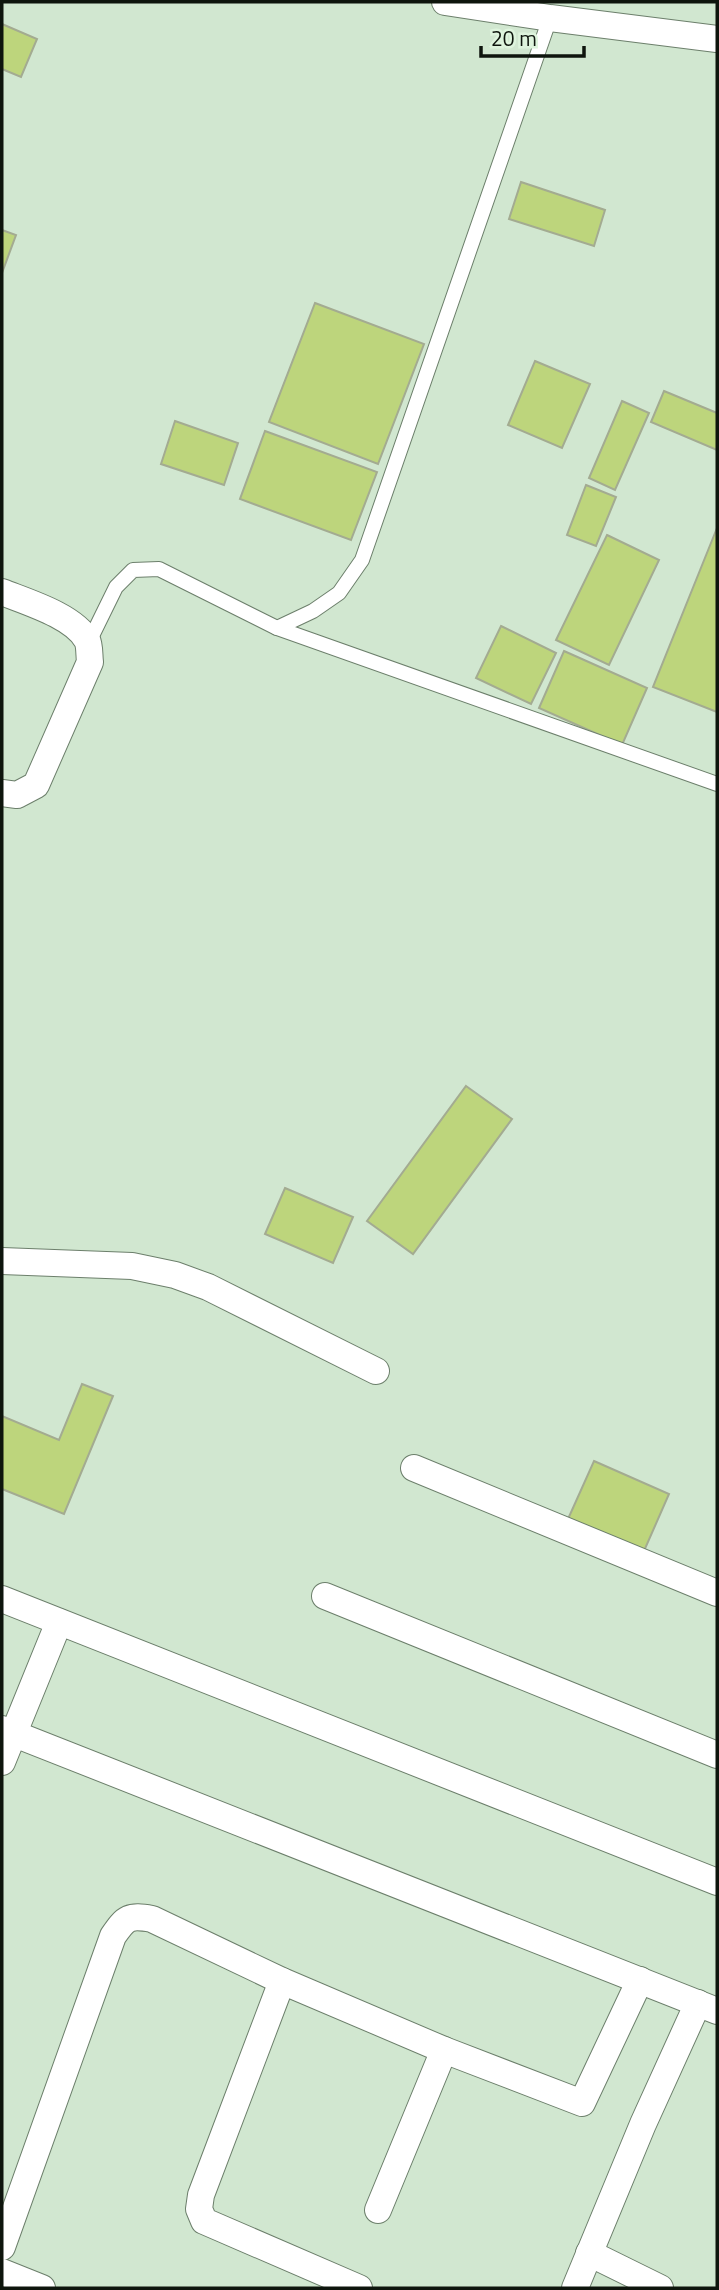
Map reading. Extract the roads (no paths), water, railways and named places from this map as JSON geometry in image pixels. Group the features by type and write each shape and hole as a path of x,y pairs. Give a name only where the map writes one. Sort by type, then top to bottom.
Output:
{"street":[{"path":"445,2 717,39"},
{"path":"2,592 40,607 75,626 89,642 90,662 36,785 17,795 2,793"},
{"path":"2,1261 132,1266 175,1275 208,1287 376,1371"},
{"path":"414,1468 717,1593"},
{"path":"325,1596 717,1755"},
{"path":"2,1598 717,1882"},
{"path":"2,1762 7,1731 59,1622"},
{"path":"7,1731 708,2007 589,2253 575,2288"},
{"path":"2,2247 113,1936 122,1922 134,1916 152,1919 282,1981 444,2050 582,2104 640,1980"},
{"path":"282,1981 201,2195 199,2209 204,2221 359,2288"},
{"path":"378,2210 444,2050"},
{"path":"589,2253 660,2288"},
{"path":"2,2272 42,2288"}],"lane":[{"path":"277,628 313,611 339,593 362,560 550,18"},
{"path":"89,642 116,587 134,570 159,569 277,628 717,785"}]}
